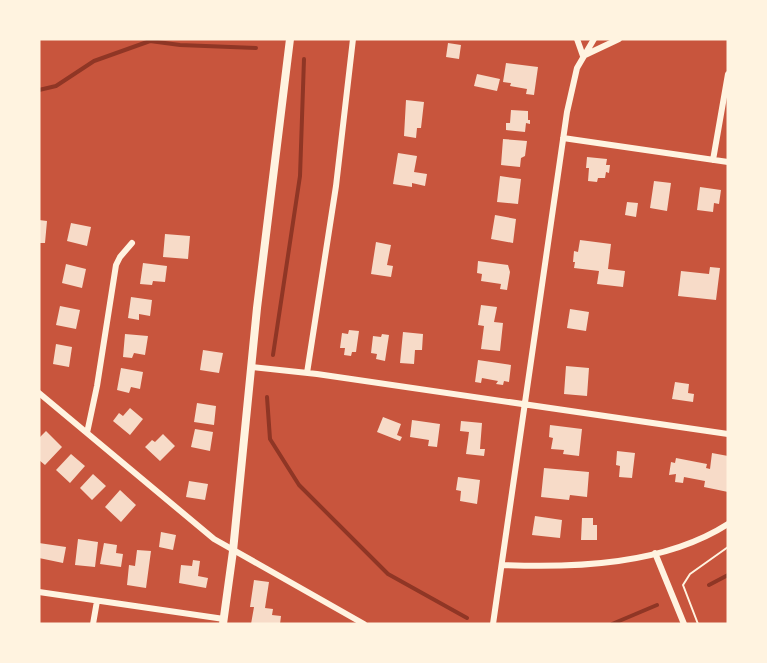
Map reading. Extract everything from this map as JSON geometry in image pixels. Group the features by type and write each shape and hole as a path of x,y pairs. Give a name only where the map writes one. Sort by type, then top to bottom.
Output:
{"street":[{"path":"39,592 223,622 233,551 257,308 290,39"},
{"path":"307,373 336,186 353,39"},
{"path":"577,39 583,56"},
{"path":"493,624 571,90 577,68 594,39"},
{"path":"583,56 619,39"},
{"path":"713,160 728,74"},
{"path":"563,138 728,162"},
{"path":"87,434 116,265 126,248 132,243"},
{"path":"252,367 728,434"},
{"path":"39,393 214,539 364,624"},
{"path":"502,565 586,565 656,553 701,538 728,524"},
{"path":"656,553 684,624"},
{"path":"93,624 97,601"}],"path":[{"path":"698,624 683,585 690,574 728,547"}],"building":[{"path":"448,43 461,45 459,59 446,57"},
{"path":"506,63 538,67 534,95 526,94 527,89 510,86 511,83 503,82"},
{"path":"477,74 500,79 497,91 474,86"},
{"path":"406,100 424,102 421,128 417,128 416,138 404,136"},
{"path":"511,110 528,111 530,124 526,123 525,132 506,130 506,123 510,123"},
{"path":"503,139 527,141 525,156 521,158 520,167 501,165"},
{"path":"398,153 417,156 414,172 427,174 425,186 412,183 412,187 393,184"},
{"path":"587,157 607,159 606,165 610,165 609,173 606,172 605,178 598,178 597,182 588,181"},
{"path":"500,176 521,179 518,204 497,202"},
{"path":"654,181 671,183 667,211 650,208"},
{"path":"700,187 721,190 719,204 714,203 713,212 697,210"},
{"path":"627,202 638,203 636,217 625,215"},
{"path":"495,215 516,219 513,243 491,239"},
{"path":"39,220 47,221 45,243 39,243"},
{"path":"71,223 91,227 87,246 67,241"},
{"path":"165,234 190,236 188,259 163,257"},
{"path":"580,240 611,244 608,269 625,271 623,287 597,284 599,271 574,268 574,251 578,252"},
{"path":"376,242 391,245 387,265 393,266 391,277 371,274"},
{"path":"478,261 508,265 510,272 507,290 500,289 501,284 481,281 482,274 477,273"},
{"path":"143,263 167,266 165,282 153,281 152,285 140,284"},
{"path":"66,264 86,269 82,288 62,283"},
{"path":"710,267 720,268 716,300 678,296 681,271 709,274"},
{"path":"131,297 152,300 150,316 139,314 139,320 128,318"},
{"path":"481,305 497,307 494,322 503,323 500,351 481,349 484,326 478,325"},
{"path":"60,306 80,310 76,329 56,325"},
{"path":"570,309 589,312 586,331 567,328"},
{"path":"349,330 359,331 356,352 352,352 351,356 344,355 345,348 340,348 342,333 348,334"},
{"path":"403,332 423,334 422,350 415,350 414,364 400,363"},
{"path":"125,334 148,336 145,355 134,353 132,358 123,357"},
{"path":"382,334 389,335 385,361 376,359 377,354 371,353 373,336 381,337"},
{"path":"56,344 72,347 69,367 53,364"},
{"path":"203,350 223,353 219,373 200,370"},
{"path":"478,360 511,365 509,382 504,381 503,385 496,384 498,381 482,378 481,383 475,382"},
{"path":"566,366 589,368 587,396 564,394"},
{"path":"121,368 143,372 140,389 131,387 129,393 117,390"},
{"path":"675,382 689,384 688,393 694,394 693,402 672,399"},
{"path":"197,403 216,406 214,425 194,422"},
{"path":"130,408 143,419 130,435 113,421 119,413 123,416"},
{"path":"383,417 401,424 397,435 402,437 400,441 377,432"},
{"path":"412,420 440,424 437,447 428,446 429,440 410,437"},
{"path":"461,421 482,423 480,449 485,449 484,456 466,454 469,432 460,431"},
{"path":"550,425 582,429 579,456 563,454 564,450 551,449 553,438 549,437"},
{"path":"195,429 213,432 210,451 191,447"},
{"path":"46,431 62,447 45,465 39,460 39,438"},
{"path":"163,434 175,446 160,461 145,447 152,440 155,442"},
{"path":"617,451 635,453 632,478 619,477 620,466 616,465"},
{"path":"712,453 728,456 728,492 704,487 705,481 684,477 683,483 675,482 676,474 669,475 671,462 675,463 676,458 707,464 706,468 710,469"},
{"path":"71,454 85,466 70,483 56,470"},
{"path":"544,468 589,472 587,497 570,495 569,500 541,497"},
{"path":"93,474 106,486 92,500 80,488"},
{"path":"458,477 480,480 477,504 460,501 461,491 456,490"},
{"path":"189,481 208,484 205,500 186,497"},
{"path":"120,490 136,505 121,522 105,507"},
{"path":"535,516 562,520 560,538 532,535"},
{"path":"582,518 593,518 593,525 597,525 597,540 581,540"},
{"path":"161,532 176,535 173,550 159,547"},
{"path":"78,539 98,542 95,567 75,565"},
{"path":"39,543 66,547 63,563 39,558"},
{"path":"104,543 117,545 116,553 123,554 121,567 100,564"},
{"path":"137,550 151,551 146,588 127,585 129,565 135,566"},
{"path":"193,560 200,561 198,576 208,578 206,588 179,583 181,565 192,566"},
{"path":"254,580 269,582 265,608 273,609 272,615 281,616 280,624 251,624 254,607 250,607"}],"waterway":[{"path":"39,90 56,86 94,61 150,41 180,45 256,48"},
{"path":"273,355 300,176 304,59"},
{"path":"267,397 270,439 299,485 388,574 467,618"},
{"path":"709,585 728,575"},
{"path":"612,624 657,605"}]}
